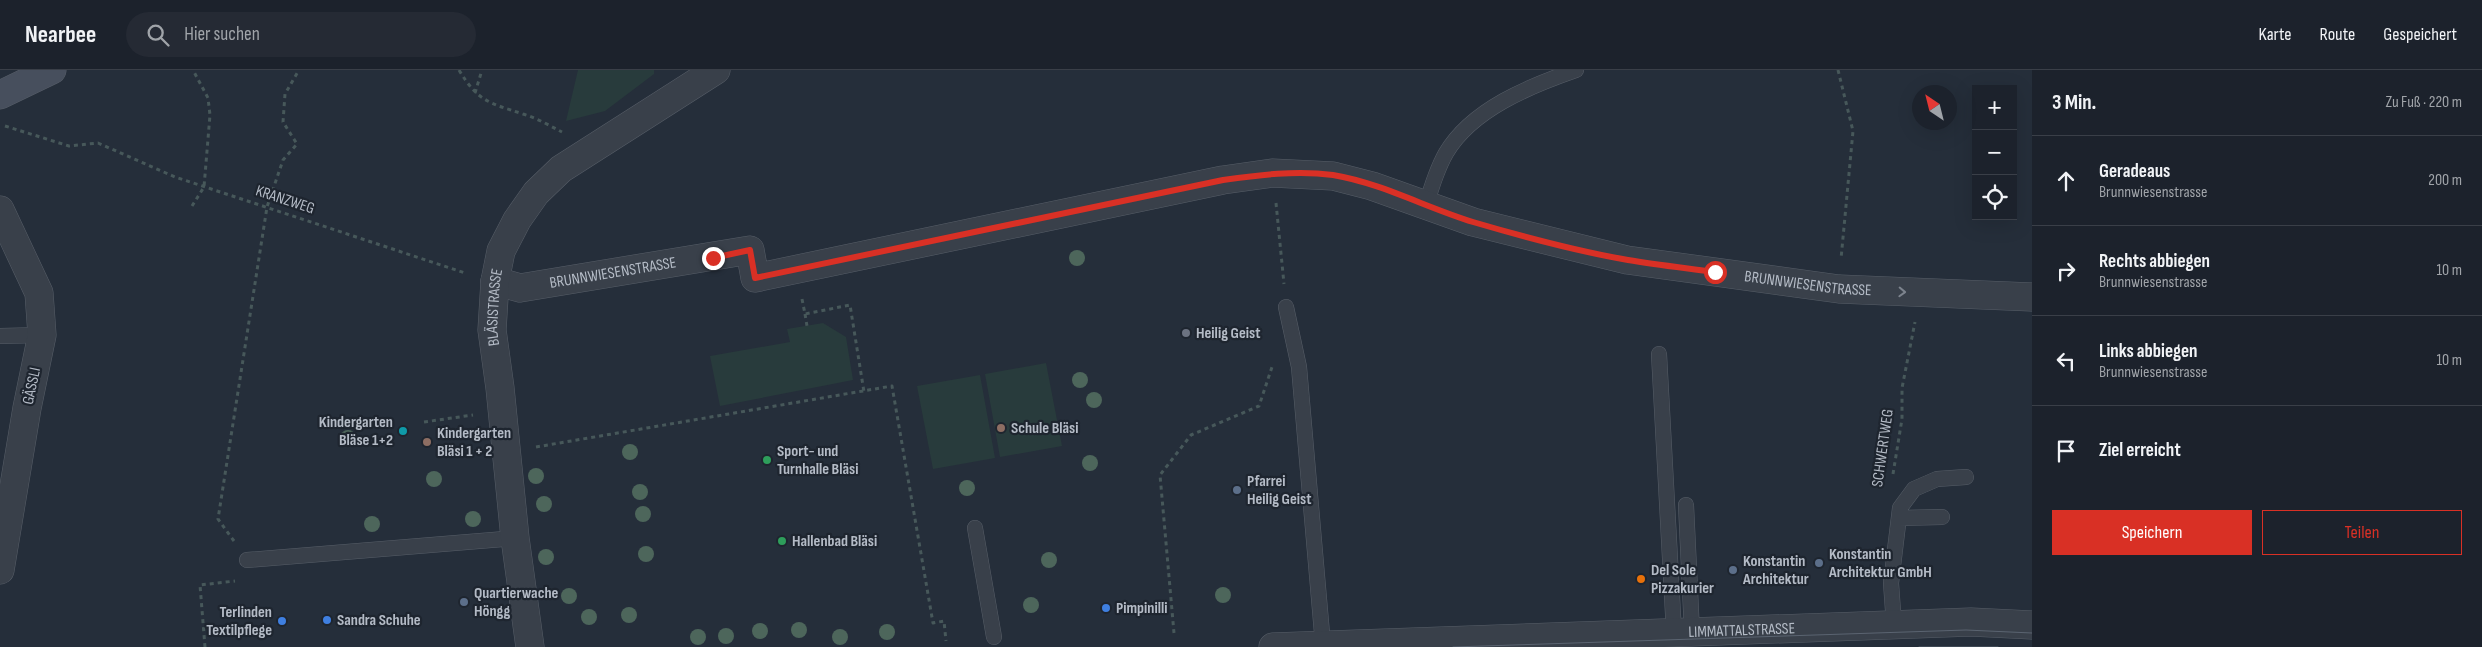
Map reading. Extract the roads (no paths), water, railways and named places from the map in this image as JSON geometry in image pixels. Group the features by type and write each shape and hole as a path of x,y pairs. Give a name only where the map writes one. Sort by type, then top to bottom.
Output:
{"street":[{"path":"0,95 52,70"},
{"name":"BLÄSISTRASSE","path":"530,647 515,538 500,388 492,330 495,282 501,251 517,220 536,193 561,169 716,70"},
{"name":"BRUNNWIESENSTRASSE","path":"495,282 520,288 750,250 755,278 1223,180 1272,173 1333,176 1372,186 1426,206 1510,232 1627,260 1839,289 2032,297"},
{"name":"GÄSSLI","path":"0,210 39,293 42,335 27,408 0,570"},
{"name":"LIMMATTALSTRASSE","path":"1273,647 1971,622 2031,625"}],"lane":[{"path":"1426,206 1443,160 1462,132 1499,104 1576,70"},
{"path":"1286,308 1299,367 1322,645"},
{"path":"0,336 42,335"},
{"path":"1659,354 1683,633"},
{"path":"1894,625 1891,583 1900,508 1914,489 1937,479 1966,477"},
{"path":"1683,633 1686,505"},
{"path":"1899,518 1942,517"},
{"path":"976,528 994,637"},
{"path":"247,560 515,538"}],"tram line":[{"path":"1453,647 1966,630 2032,633"},
{"path":"1919,647 1998,647"}],"place":[{"name":"Heilig Geist","path":"1186,333"},
{"name":"Schule Bläsi","path":"1001,428"},
{"name":"Kindergarten Bläse 1+2","path":"403,431"},
{"name":"Kindergarten Bläsi 1 + 2","path":"427,442"},
{"name":"Sport- und Turnhalle Bläsi","path":"767,460"},
{"name":"Pfarrei Heilig Geist","path":"1237,490"},
{"name":"Hallenbad Bläsi","path":"782,541"},
{"name":"Konstantin Architektur GmbH","path":"1819,563"},
{"name":"Konstantin Architektur","path":"1733,570"},
{"name":"Del Sole Pizzakurier","path":"1641,579"},
{"name":"Quartierwache Höngg","path":"464,602"},
{"name":"Pimpinilli","path":"1106,608"},
{"name":"Sandra Schuhe","path":"327,620"},
{"name":"Terlinden Textilpflege","path":"282,621"}]}
